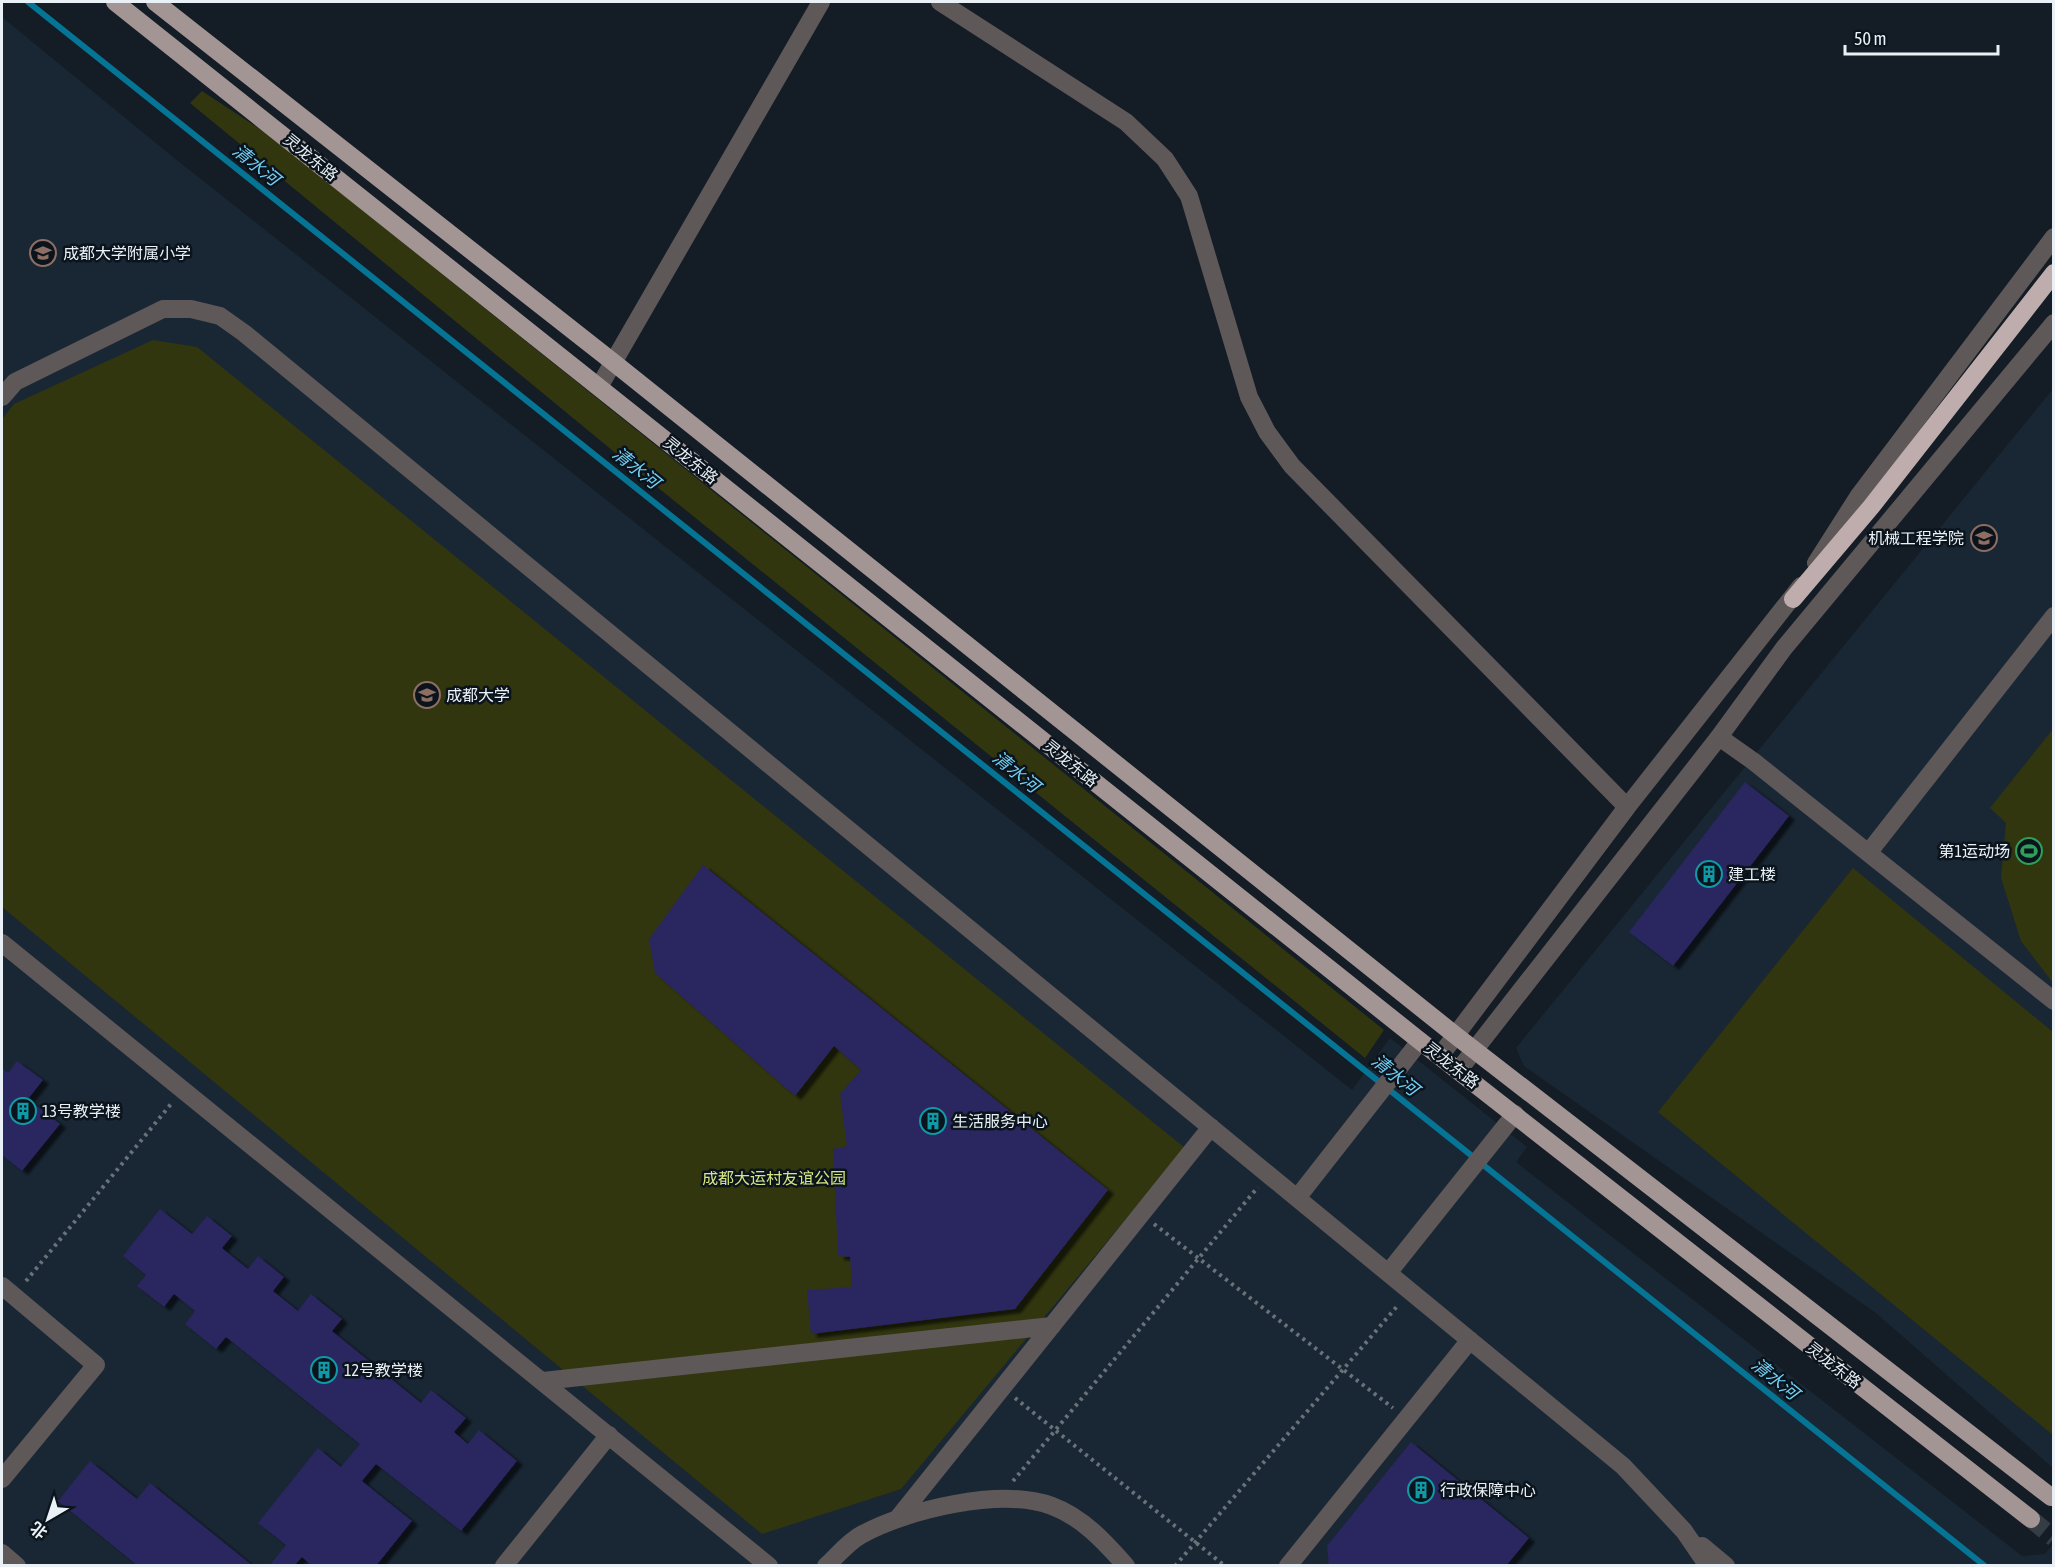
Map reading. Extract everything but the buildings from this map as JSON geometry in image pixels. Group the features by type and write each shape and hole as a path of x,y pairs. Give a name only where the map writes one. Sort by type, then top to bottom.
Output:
{"highway":[{"path":"1793,600 1871,507 2054,273"}],"main road":[{"name":"灵龙东路","path":"115,2 1420,1041 2031,1519"},
{"name":"灵龙东路","path":"155,2 613,362 1455,1035 2051,1497"}],"street":[{"path":"599,387 821,2"},
{"path":"940,2 1126,122 1165,159 1190,196 1249,397 1267,432 1292,466 1627,807"},
{"path":"1440,1056 1627,807 1793,600 1858,496 2054,237"},
{"path":"2,397 15,382 163,309 191,309 220,316 244,333 1623,1466 1683,1532 1708,1566"},
{"path":"1458,1071 1719,737 1784,648 2054,323"},
{"path":"1869,852 2054,616"},
{"path":"1719,737 1869,852 2054,1001"},
{"path":"2,943 769,1566"},
{"path":"1297,1198 1420,1041"},
{"path":"1388,1273 1515,1114"},
{"path":"898,1518 1211,1127"},
{"path":"2,1479 96,1365 8,1291"},
{"path":"543,1381 1052,1326"},
{"path":"1288,1566 1470,1340"},
{"path":"504,1566 609,1435"},
{"path":"826,1566 859,1536 898,1518 942,1506 999,1498 1051,1506 1098,1534 1126,1566"},
{"path":"1683,1532 1726,1566"},
{"path":"2,1553 16,1566"}],"path":[{"path":"8,1291 183,1089"},
{"path":"999,1498 1268,1174"},
{"path":"1142,1215 1407,1419"},
{"path":"1175,1566 1410,1291"},
{"path":"1002,1388 1226,1566"}],"shaded area":[{"name":"成都大学","path":"2,17 168,153 1352,1090 1390,1038 1527,1147 1516,1162 2022,1556 2045,1554 2053,1544 2053,1565 2,1565"},
{"path":"2053,389 2053,1468 1876,1313 1524,1066 1516,1048"}],"green space":[{"path":"202,91 269,135 1384,1030 1365,1058 641,474 190,103"},
{"name":"成都大运村友谊公园","path":"153,340 197,347 1185,1148 901,1489 762,1534 2,907 2,419 14,404"},
{"name":"第1运动场","path":"2053,729 2053,983 2021,941 2001,878 2006,823 1990,808"},
{"path":"1853,868 2053,1032 2053,1435 1658,1112"}],"waterway":[{"name":"清水河","path":"28,2 1985,1566"}],"tunnel":[{"path":"2031,1519 2054,1538"}],"place":[{"name":"成都大学附属小学","path":"43,253"},
{"name":"机械工程学院","path":"1984,538"},
{"name":"成都大学","path":"427,695"},
{"name":"第1运动场","path":"2029,851"},
{"name":"建工楼","path":"1709,874"},
{"name":"13号教学楼","path":"23,1111"},
{"name":"生活服务中心","path":"933,1121"},
{"name":"12号教学楼","path":"324,1370"},
{"name":"行政保障中心","path":"1421,1490"}]}
